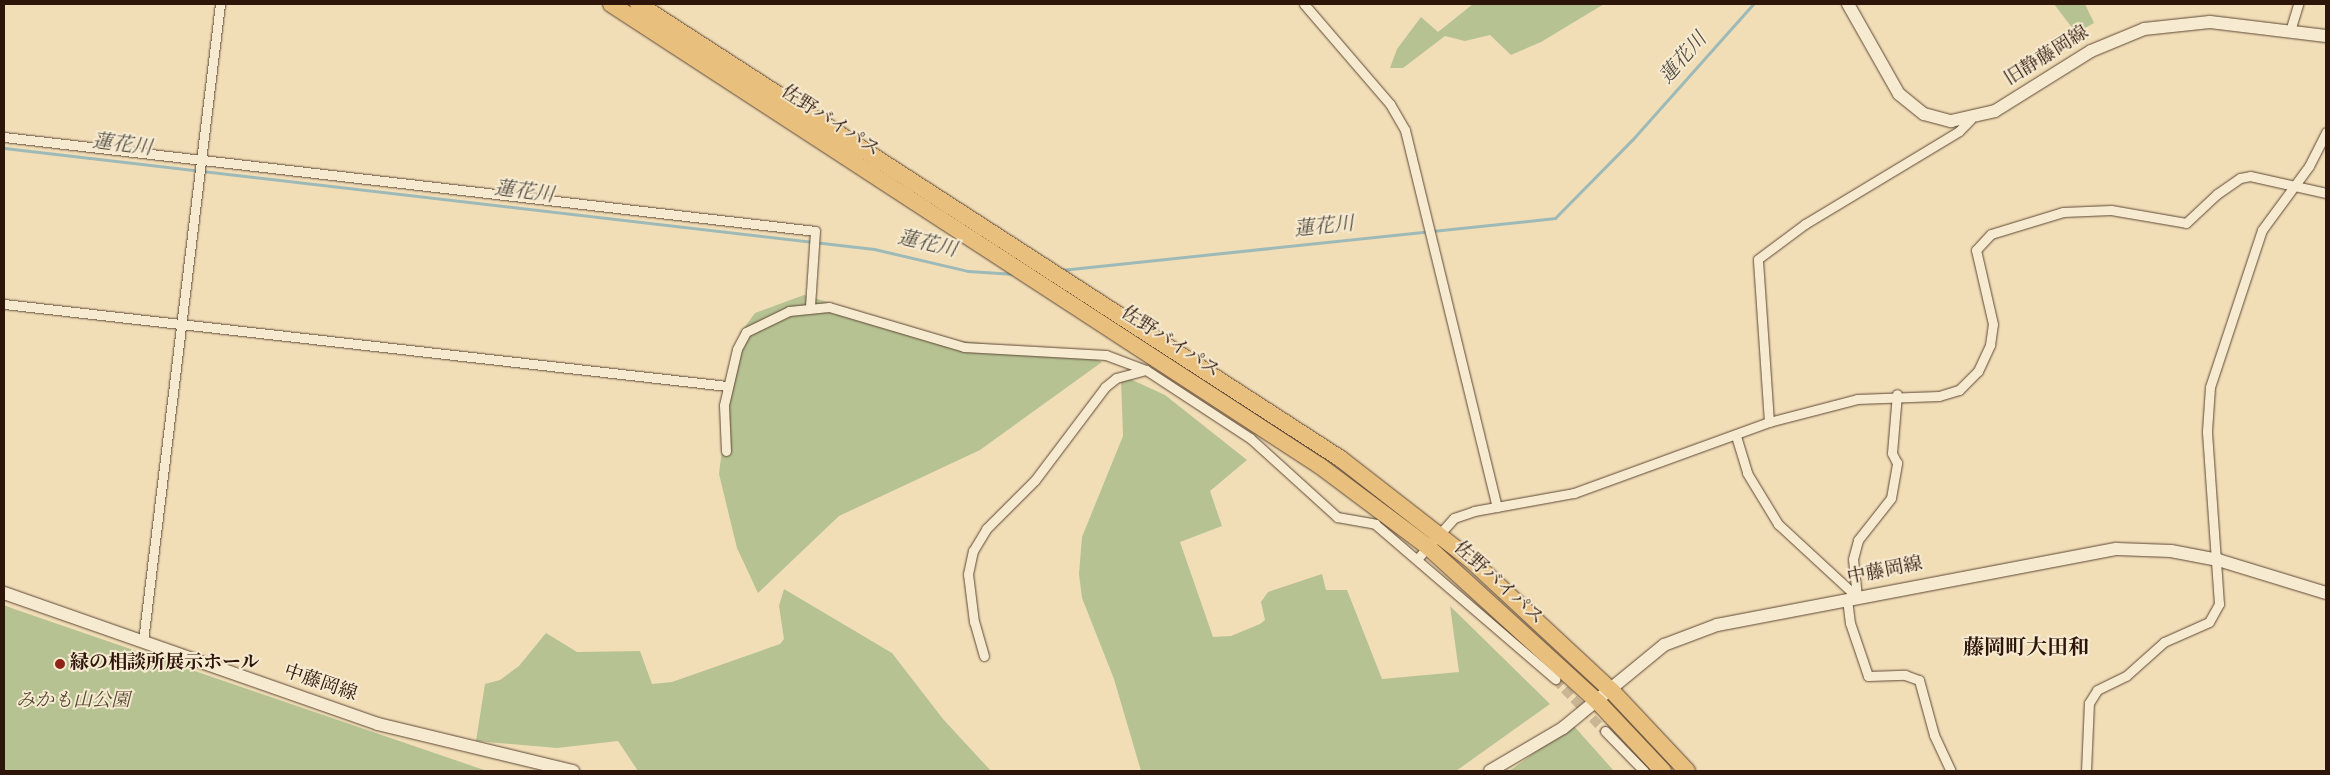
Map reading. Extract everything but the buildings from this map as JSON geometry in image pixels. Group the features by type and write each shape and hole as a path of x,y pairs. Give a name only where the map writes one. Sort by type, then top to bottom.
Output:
{"highway":[{"name":"佐野バイパス","path":"611,4 1249,418 1423,552 1598,702 1663,771"},
{"name":"佐野バイパス","path":"638,4 1309,438 1440,532 1611,690 1687,771"}],"main road":[{"name":"旧静藤岡線","path":"1848,4 1882,69 1910,104 1942,120 1970,120 1995,111 2107,42 2144,29 2210,22 2326,36"},
{"name":"中藤岡線","path":"1490,771 1598,702 1648,656 1675,639 1717,626 1852,598 2117,549 2172,551 2218,560 2326,593"},
{"name":"中藤岡線","path":"4,593 378,724 573,771"}],"street":[{"path":"143,641 199,162 220,4"},
{"path":"1304,4 1400,122 1414,156 1497,508"},
{"path":"2290,31 2298,4"},
{"path":"1769,422 1758,259 1805,224 1959,131 1970,120"},
{"path":"2086,771 2089,703 2097,690 2126,676 2164,642 2209,622 2220,604 2207,431 2210,386 2262,230 2292,185 2309,166 2326,132"},
{"path":"4,137 199,162 815,233 810,306"},
{"path":"1423,552 1454,518 1574,493 1736,436 1769,422 1857,399 1897,394 1939,396 1959,390 1978,371 1990,345 1994,324 1976,250 1991,234 2063,212 2111,210 2186,223 2240,178 2292,185 2326,193"},
{"path":"4,304 180,326 727,386"},
{"path":"726,451 727,386 746,332 765,320 810,306 829,307 964,347 1106,355 1146,370 1250,438 1337,517 1374,524 1423,552 1555,679"},
{"path":"984,656 974,622 968,574 973,551 986,529 1035,480 1104,387 1116,378 1146,370"},
{"path":"1897,394 1892,453 1896,464 1891,498 1858,540 1853,559 1850,623 1868,676 1905,674 1919,680 1934,735 1950,771"},
{"path":"1736,436 1747,473 1778,524 1852,598"},
{"path":"1605,731 1644,771"}],"green space":[{"path":"1473,4 1604,4 1541,42 1511,55 1490,35 1465,41 1445,36 1403,68 1390,68 1397,49 1421,17 1438,32"},
{"path":"2054,4 2085,4 2094,23 2076,33"},
{"path":"804,295 954,340 1088,356 1102,362 980,450 839,516 758,593 737,548 719,474 734,352 741,332 755,313"},
{"path":"1130,379 1165,395 1247,460 1210,491 1222,526 1180,542 1213,637 1231,636 1260,624 1265,620 1261,602 1268,592 1322,574 1326,590 1347,590 1382,679 1459,672 1450,606 1550,704 1456,771 1141,771 1114,679 1082,598 1079,574 1082,537 1123,436 1121,380"},
{"path":"784,589 892,653 943,719 991,771 638,771 618,741 557,748 476,741 485,684 500,680 519,666 546,633 577,652 640,651 652,684 672,682 780,644 784,639 779,606"},
{"name":"みかも山公園","path":"4,605 14,609 487,771 4,771"},
{"path":"1573,725 1614,771 1509,771 1512,769"}],"waterway":[{"name":"蓮花川","path":"1061,270 1555,218 1632,140 1753,4"},
{"name":"蓮花川","path":"4,148 874,249 968,271 1015,274"}],"tunnel":[{"path":"1555,679 1605,731"}],"place":[{"name":"緑の相談所展示ホール","path":"60,664"}],"district":[{"name":"藤岡町大田和","path":"2026,649"}]}
